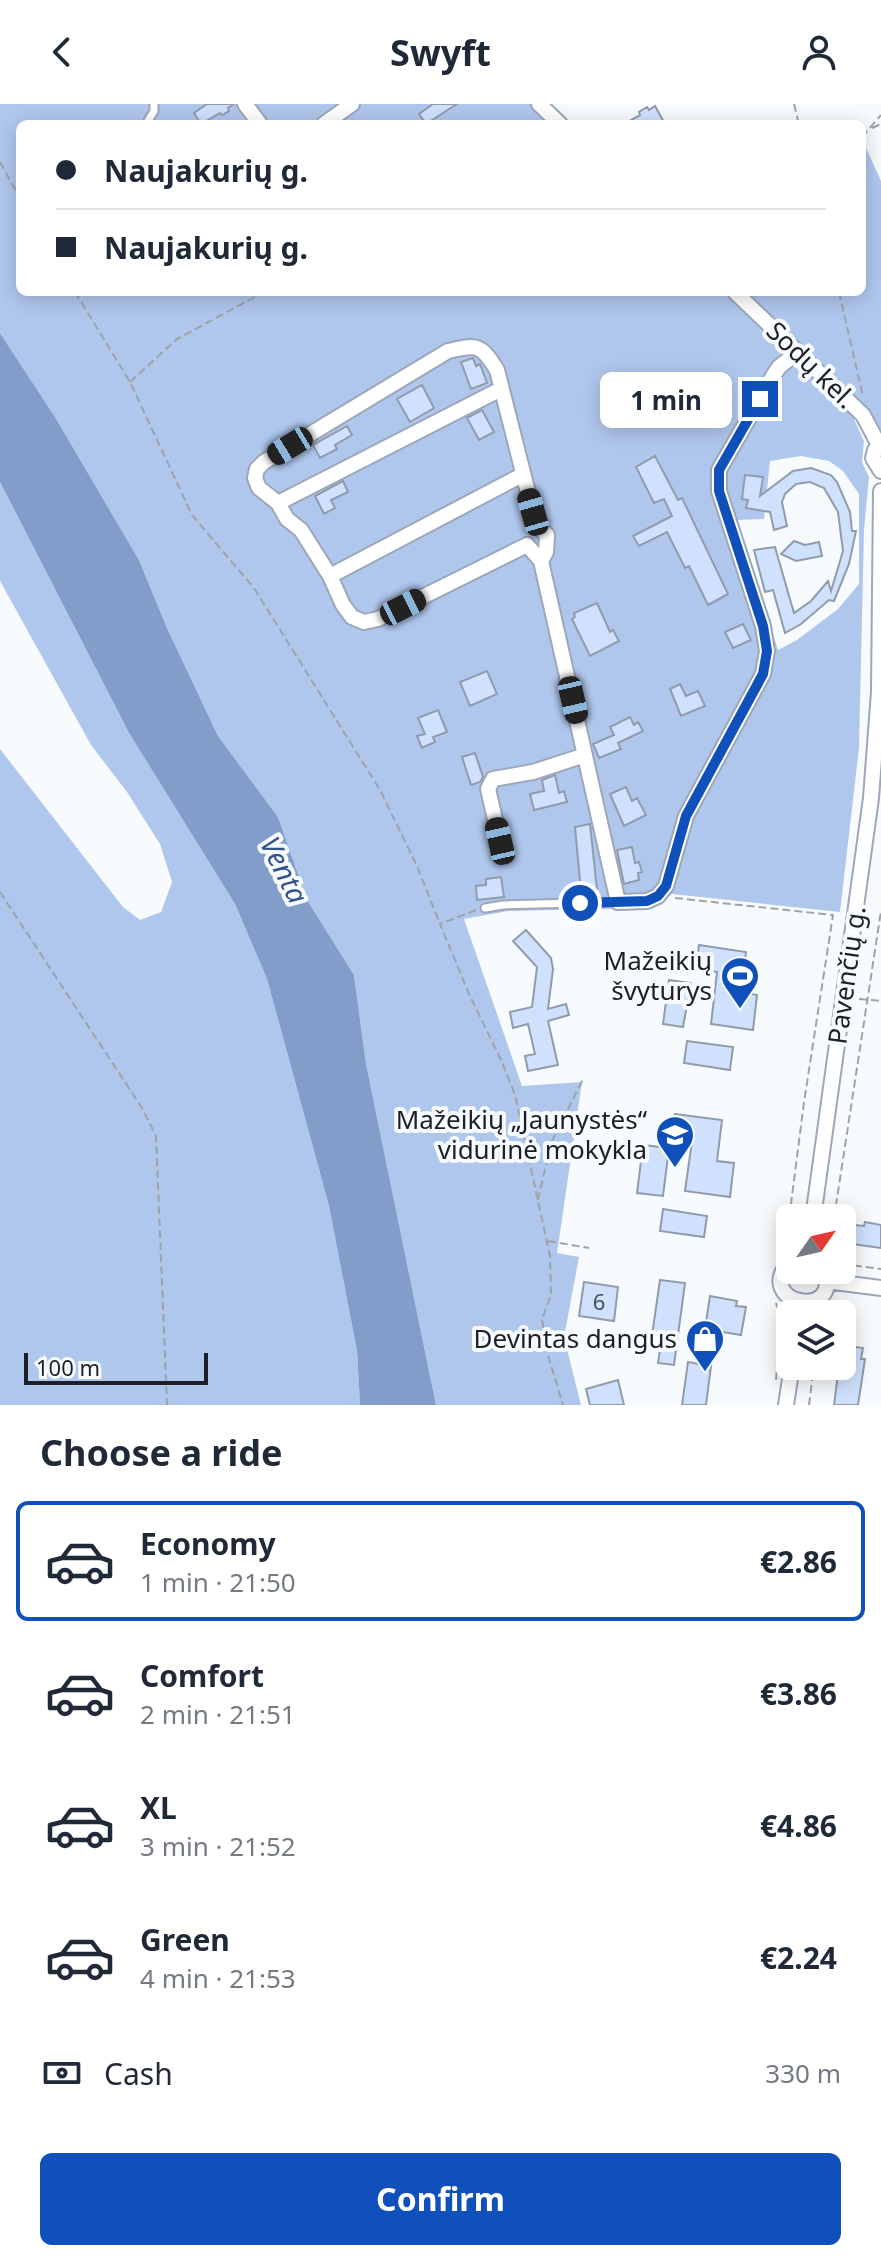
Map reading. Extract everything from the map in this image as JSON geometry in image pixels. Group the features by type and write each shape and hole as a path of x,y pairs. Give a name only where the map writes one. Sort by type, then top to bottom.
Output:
{"street":[{"path":"330,120 352,104"},
{"path":"539,104 556,120"},
{"name":"Sodų kel.","path":"739,296 863,415 880,444"},
{"path":"527,545 378,619 364,622 352,617 343,605 330,576 301,530 287,519 278,503 259,488 255,478 257,469 448,351 479,347 488,354 497,370 536,524 547,535 546,552 541,561"},
{"path":"536,524 529,532 527,545 541,561 618,902 647,901 658,896 666,886 686,816 757,689 765,662 767,651 763,626 719,491 719,470 779,367 798,352"},
{"path":"278,503 501,389"},
{"path":"880,444 873,458 881,471"},
{"path":"330,576 522,475"},
{"name":"Pavenčių g.","path":"815,1204 871,798 879,692 881,491"},
{"path":"500,841 488,789 493,779 533,772 585,755"},
{"path":"856,1283 881,1288"},
{"path":"786,1405 790,1380"}],"lane":[{"path":"485,908 618,902"}],"path":[{"path":"866,133 881,115"},
{"path":"870,129 881,124"},
{"path":"0,162 16,191"},
{"path":"77,296 130,382 192,515 254,588 380,790 417,866 469,994 515,1095 550,1256 551,1295 542,1319 548,1355 563,1405"},
{"path":"130,382 177,339 257,296"},
{"path":"840,296 864,399"},
{"path":"0,892 142,1108 156,1136 167,1405"},
{"path":"658,896 833,915 804,1102 794,1204"},
{"path":"440,924 485,908"},
{"path":"836,1204 881,911"},
{"path":"538,1201 551,1143 584,1077"},
{"path":"547,1241 589,1248"},
{"path":"856,1266 881,1269"},
{"path":"774,1296 776,1303"},
{"path":"809,1405 812,1380"}],"shaded area":[{"path":"0,104 534,104 550,120 16,120 16,296 732,296 784,348 732,441 739,451 776,381 783,372 795,367 809,373 853,417 864,441 862,462 869,477 864,530 859,748 840,912 672,894 654,908 508,911 464,919 522,1086 582,1082 557,1253 579,1257 564,1337 581,1405 436,1405 366,1064 354,975 307,900 278,817 218,736 139,560 55,417 0,333","holes":["801,456 829,461 843,471 859,494 859,584 838,609 797,640 778,650 736,520 764,519 770,461"]},
{"path":"866,148 881,181 881,430 854,396 749,296 866,296"},
{"path":"0,482 129,733 235,904 267,979 329,1206 357,1351 360,1405 0,1405 0,749 123,907 140,920 161,912 172,882 160,844 127,792 91,745 0,581"}],"water":[{"name":"Venta","path":"0,333 55,417 139,560 218,736 278,817 307,900 354,975 366,1064 436,1405 360,1405 357,1351 329,1206 267,979 235,904 129,733 0,482"}],"building":[{"path":"207,104 234,104 228,108 229,111 208,120 198,120 194,113"},
{"path":"433,104 457,104 432,120 423,120 419,114"},
{"path":"655,106 663,120 631,120 647,107 649,110"},
{"path":"473,358 476,366 480,364 487,383 471,389 461,362"},
{"path":"422,385 434,408 410,422 397,399"},
{"path":"482,410 494,432 479,440 467,418"},
{"path":"347,426 352,435 335,445 337,449 320,458 313,445"},
{"path":"655,456 678,500 682,498 728,594 708,605 689,566 685,568 667,532 639,546 633,536 672,516 664,499 654,503 636,467"},
{"path":"811,468 831,475 837,482 850,512 852,531 856,531 849,564 834,601 829,600 801,624 785,633 773,590 765,592 754,550 775,547 794,613 811,601 828,581 831,591 843,551 838,512 824,488 810,482 796,484 785,494 782,502 787,526 774,530 770,512 746,508 748,500 742,499 745,475 763,477 760,496 793,471"},
{"path":"343,481 348,492 331,500 335,508 324,514 315,496"},
{"path":"794,541 805,545 819,542 822,556 796,561 781,554"},
{"path":"597,603 610,632 613,630 619,641 590,656 572,619 574,613"},
{"path":"743,624 751,640 733,648 725,632"},
{"path":"487,671 497,694 470,706 460,682"},
{"path":"680,684 686,696 698,691 705,706 681,716 670,689"},
{"path":"438,710 447,732 433,737 435,742 422,748 417,736 425,734 418,718"},
{"path":"630,717 634,725 638,722 643,731 618,743 621,749 599,758 593,744 614,735 610,727"},
{"path":"475,753 483,777 480,782 471,785 462,757"},
{"path":"555,775 559,793 564,791 567,802 534,810 530,794 544,791 542,780"},
{"path":"626,787 632,801 637,798 646,815 624,826 610,794"},
{"path":"590,824 597,890 581,891 575,827"},
{"path":"632,847 635,863 639,862 642,872 638,873 639,880 624,884 617,850"},
{"path":"501,877 504,897 477,900 476,886 486,885 486,879"},
{"path":"526,930 551,958 553,969 548,1009 566,1004 569,1015 548,1021 558,1065 528,1071 525,1056 535,1054 528,1024 513,1028 510,1012 532,1007 537,967 513,941"},
{"path":"699,945 746,952 741,992 757,995 753,1030 711,1024 717,972 695,969"},
{"path":"669,980 691,983 683,1027 663,1024"},
{"path":"687,1041 733,1047 730,1070 684,1063"},
{"path":"675,1114 722,1120 717,1161 734,1163 730,1197 685,1191 692,1141 672,1139"},
{"path":"643,1145 669,1148 663,1196 637,1193"},
{"path":"663,1209 707,1216 704,1237 660,1231"},
{"path":"865,1222 881,1225 881,1248 856,1245 856,1225 864,1226"},
{"path":"660,1280 685,1283 674,1365 658,1363 660,1350 650,1349"},
{"path":"584,1282 618,1287 614,1321 579,1316"},
{"path":"710,1296 737,1301 736,1306 746,1307 741,1335 705,1329"},
{"path":"856,1347 863,1348 861,1359 865,1359 858,1405 834,1405 837,1380 856,1380"},
{"path":"688,1362 711,1366 706,1405 682,1405"},
{"path":"618,1380 624,1405 590,1405 586,1389"}],"place":[{"name":"Mažeikių švyturys","path":"740,1010"},
{"name":"Mažeikių „Jaunystės“ vidurinė mokykla","path":"675,1169"},
{"name":"Devintas dangus","path":"705,1373"}],"route":[{"path":"580,903 647,901 658,896 666,886 686,816 763,674 767,651 763,626 719,491 719,470 760,399"}]}
